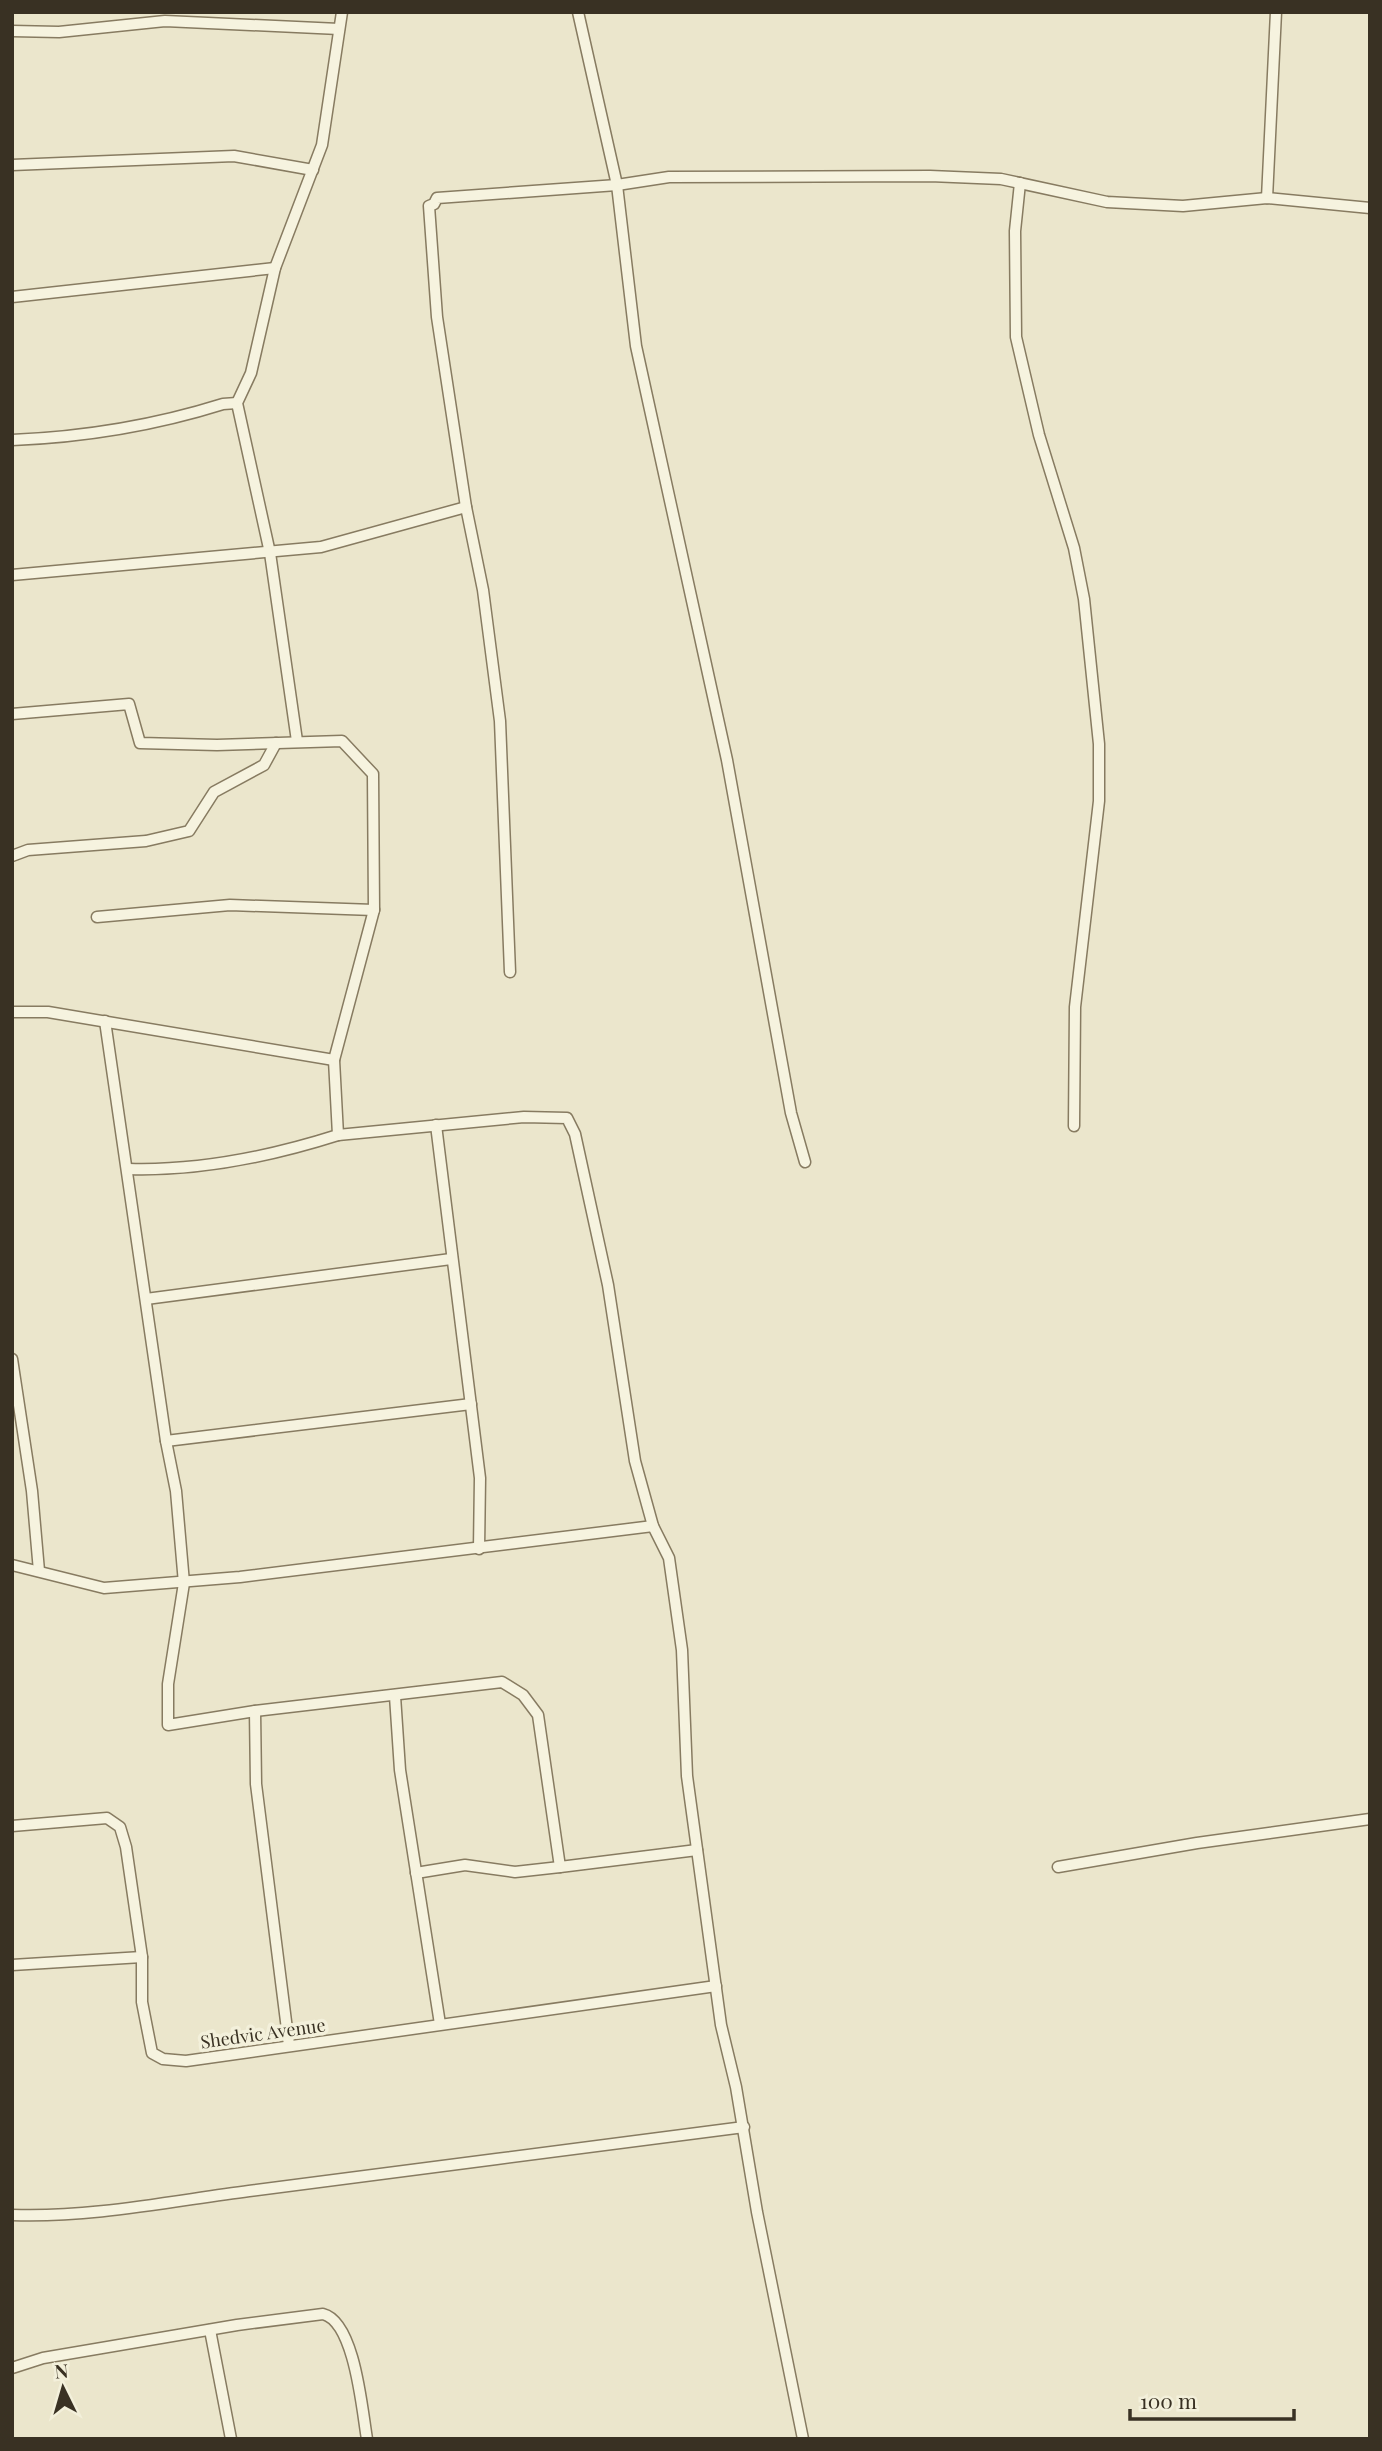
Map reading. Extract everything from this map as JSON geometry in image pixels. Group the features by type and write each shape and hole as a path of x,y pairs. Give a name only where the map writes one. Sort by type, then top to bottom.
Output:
{"street":[{"path":"297,741 270,553 237,404 251,373 275,268 322,145 342,12"},
{"path":"578,12 617,185 636,345 727,760 791,1113 806,1162"},
{"path":"1267,198 1276,12"},
{"path":"12,31 59,32 165,21 339,29"},
{"path":"12,165 234,156 313,170"},
{"path":"510,972 500,721 483,590 466,507 437,317 429,206 434,204 437,198 617,185 669,177 930,176 1020,183 1107,202 1183,205 1267,198 1370,208"},
{"path":"1020,183 1015,231 1016,337 1037,425 1074,548 1085,612 1099,744 1099,801 1075,1007 1074,1126"},
{"path":"12,297 275,268"},
{"path":"12,440 73,438 133,429 223,404 237,404"},
{"path":"12,575 321,547 466,507"},
{"path":"12,714 129,704 140,743 342,741 373,774 374,910 334,1060 338,1135"},
{"path":"12,856 28,850 146,841 189,831 214,792 264,765 276,743"},
{"path":"97,917 230,905 374,910"},
{"path":"12,1012 48,1012 334,1060"},
{"path":"105,1021 129,1169 166,1441 176,1491 184,1583 168,1684 168,1725 255,1711 502,1682 523,1695 538,1715 560,1867"},
{"path":"129,1169 168,1170 298,1148 338,1135 524,1117 567,1118 575,1134 594,1213 635,1461 653,1526 669,1558 682,1650 687,1776 721,2025 744,2127 757,2211 803,2439"},
{"path":"436,1125 480,1478 479,1549"},
{"path":"146,1299 451,1259"},
{"path":"12,1359 32,1492 38,1572"},
{"path":"166,1441 471,1404"},
{"path":"12,1565 104,1588 184,1583 653,1526"},
{"path":"395,1696 400,1770 440,2024"},
{"path":"255,1711 256,1784 289,2045"},
{"name":"Shedvic Avenue","path":"12,1826 107,1818 120,1827 126,1847 142,1957 142,2002 152,2053 163,2059 186,2061 716,1986"},
{"path":"1058,1867 1198,1843 1370,1819"},
{"path":"416,1873 466,1865 515,1872 697,1850"},
{"path":"12,1965 142,1957"},
{"path":"12,2215 41,2216 138,2205 510,2155 744,2127"},
{"path":"12,2368 43,2358 210,2330 329,2316 339,2326 352,2355 367,2439"},
{"path":"210,2330 231,2439"}]}
